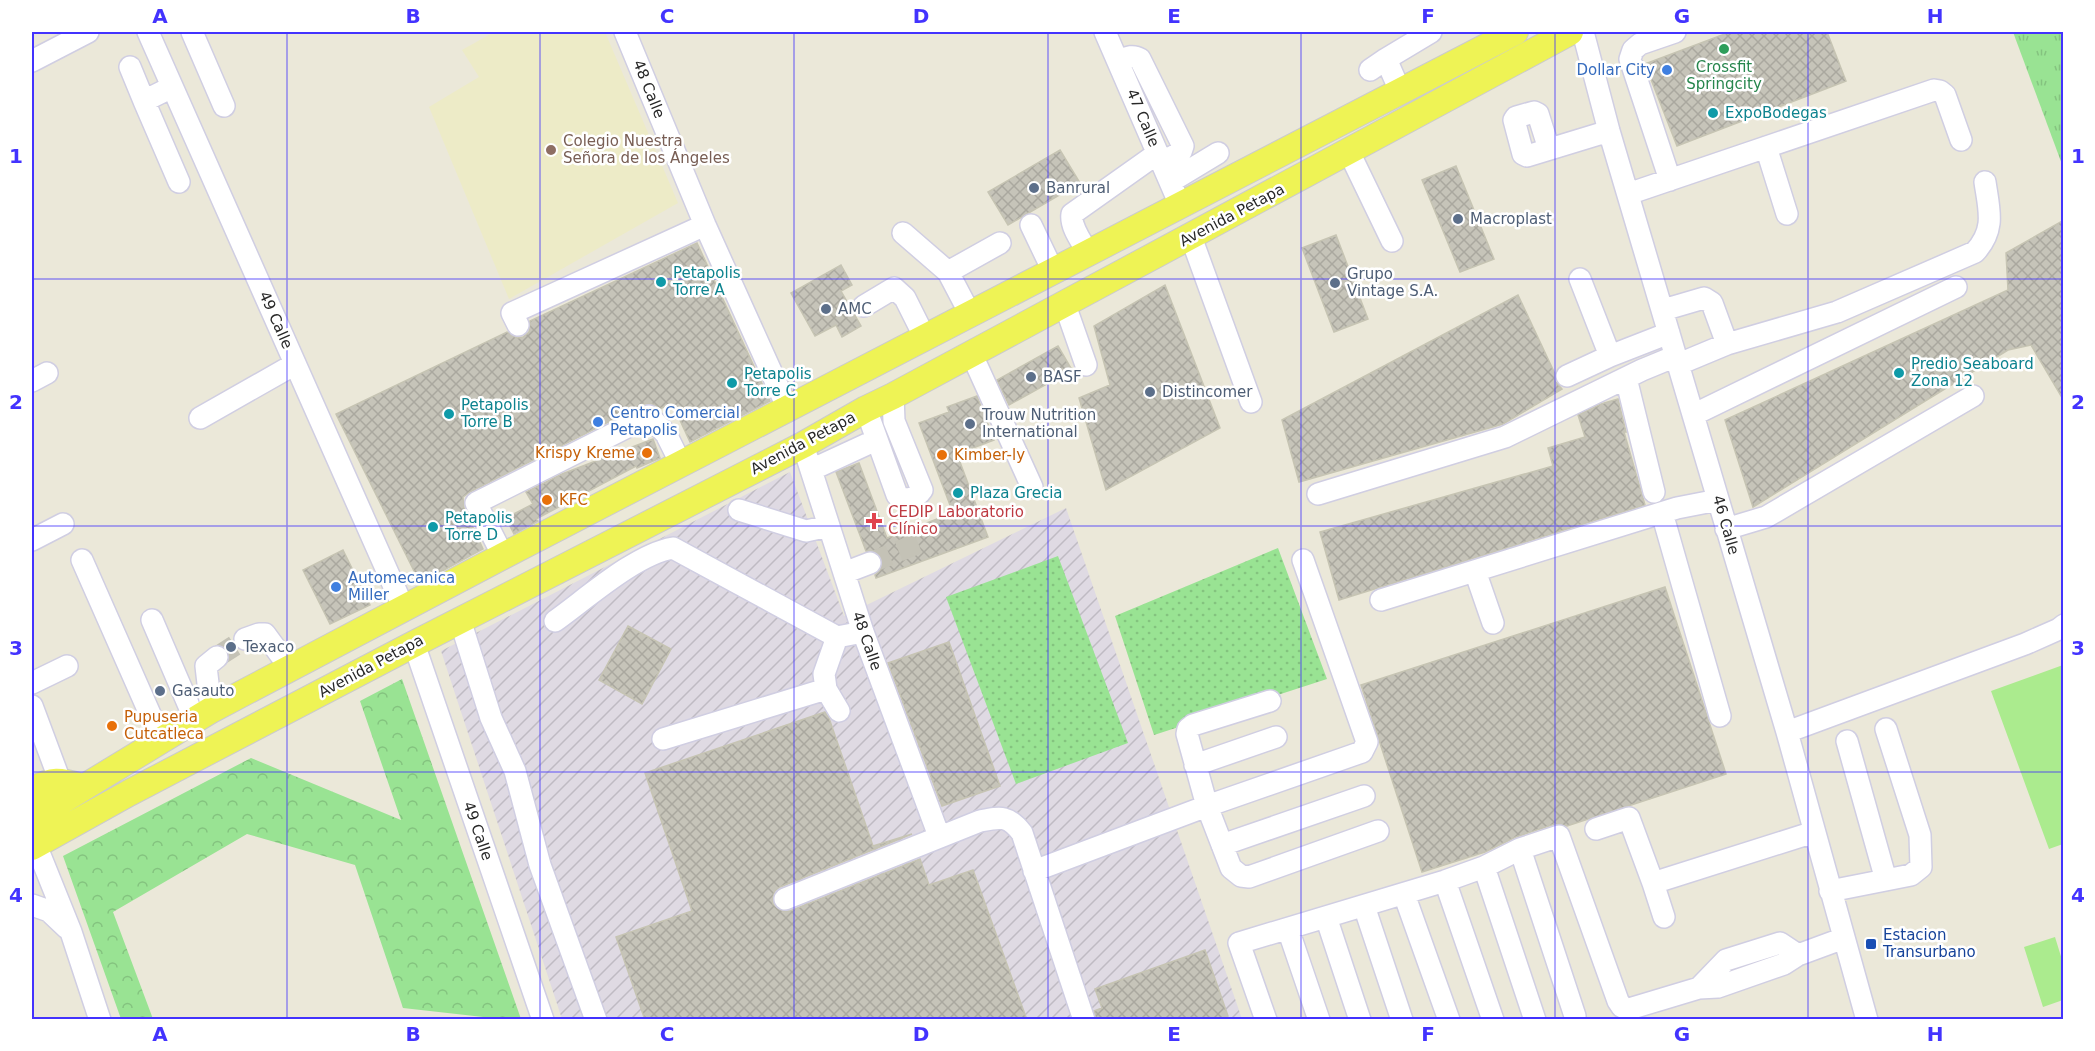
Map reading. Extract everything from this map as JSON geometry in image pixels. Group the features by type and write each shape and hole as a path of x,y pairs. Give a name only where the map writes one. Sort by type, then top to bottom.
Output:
{"main road":[{"path":"32,808 71,784 162,739 290,668 503,556 1088,253 1175,193 1400,91 1515,32"},
{"name":"Avenida Petapa","path":"34,857 57,840 64,828 972,355 1570,32"},
{"path":"788,409 803,444"},
{"path":"32,790 49,781 71,784"},
{"path":"32,819 71,784"}],"street":[{"path":"32,61 88,32"},
{"name":"49 Calle","path":"148,32 404,609"},
{"path":"192,32 224,106"},
{"name":"48 Calle","path":"625,32 705,225 788,409"},
{"name":"47 Calle","path":"1105,32 1175,193"},
{"path":"1400,91 1378,64 1431,32"},
{"name":"46 Calle","path":"1583,32 1609,131 1787,732 1868,1020"},
{"path":"1670,180 1630,59 1632,50 1640,44 1675,32"},
{"path":"130,67 179,182"},
{"path":"144,101 172,87"},
{"path":"1628,194 1934,90 1945,95 1961,140"},
{"path":"1549,149 1609,131"},
{"path":"1766,147 1787,214"},
{"path":"1349,152 1392,241"},
{"path":"1175,193 1218,153"},
{"path":"1088,253 1074,228 1071,220 1072,214 1160,157"},
{"path":"1318,494 1505,437 1626,378 1727,344 1837,312 1975,252 1988,233 1990,217 1985,182"},
{"path":"518,326 512,313 705,225"},
{"path":"1031,225 1053,271"},
{"path":"903,233 948,272 970,314"},
{"path":"1191,237 1251,402"},
{"path":"948,272 1000,243"},
{"path":"1580,279 1610,356"},
{"path":"1694,415 1956,286"},
{"path":"864,306 894,288 905,298 925,338"},
{"path":"1663,310 1704,297 1709,299 1727,344"},
{"path":"1065,305 1086,365"},
{"path":"1567,376 1669,333"},
{"path":"972,355 1032,487"},
{"path":"200,418 295,364"},
{"path":"1626,378 1654,492"},
{"path":"866,409 897,495 907,500 922,490 894,421 893,396"},
{"path":"1726,529 1766,517 1973,396"},
{"path":"503,556 476,503 649,416 666,434 681,464"},
{"path":"811,470 876,440"},
{"name":"48 Calle","path":"803,444 863,632 939,836"},
{"path":"1381,600 1662,513 1718,500"},
{"path":"739,510 806,531 829,526"},
{"path":"1662,513 1720,716"},
{"path":"32,540 63,524"},
{"path":"555,621 594,593 609,579 662,550 673,548 837,637 863,632"},
{"path":"82,560 162,739"},
{"path":"1034,871 1207,806 1362,752 1367,742 1303,560"},
{"path":"844,573 870,563"},
{"path":"1475,571 1493,623"},
{"path":"152,620 182,695 203,715"},
{"path":"460,620 491,718 515,771 540,865 596,1020"},
{"path":"1787,732 2025,644 2064,625"},
{"path":"245,639 265,634 290,668"},
{"path":"837,637 824,674 826,689 839,711"},
{"name":"49 Calle","path":"414,644 543,1020"},
{"path":"203,715 206,666 217,657"},
{"path":"32,683 67,666"},
{"path":"663,739 826,689"},
{"path":"1269,701 1193,725 1188,729 1187,734 1207,806 1235,873 1250,877 1378,831"},
{"path":"32,706 71,784"},
{"path":"1830,891 1911,875 1921,867 1920,835 1886,729"},
{"path":"1196,765 1275,737"},
{"path":"1847,741 1886,880"},
{"path":"1222,845 1364,796"},
{"path":"784,899 980,821 1000,818 1013,822 1022,833 1084,1020"},
{"path":"1596,829 1629,818 1664,917"},
{"path":"1653,883 1814,832"},
{"path":"1266,1020 1239,943 1445,881 1484,867 1520,849 1558,836 1618,1001 1625,1014 1699,988 1726,960 1780,943 1798,955 1844,938"},
{"path":"1520,849 1575,1016"},
{"path":"34,857 71,932 100,1020"},
{"path":"1484,867 1535,1020"},
{"path":"1445,881 1493,1020"},
{"path":"1404,894 1449,1020"},
{"path":"32,905 49,911 71,932"},
{"path":"1364,906 1402,1020"},
{"path":"1326,917 1360,1020"},
{"path":"1288,929 1319,1020"}],"shaded area":[{"name":"Colegio Nuestra Señora de los Ángeles","path":"494,32 605,32 678,203 509,299 429,107 479,77 462,50"},
{"path":"790,472 844,616 1066,508 1242,1019 562,1019 441,651"}],"green space":[{"path":"2013,32 2063,32 2063,167"},
{"path":"1278,548 1327,679 1154,735 1115,616"},
{"path":"1058,556 1128,743 1016,784 946,597"},
{"path":"2063,665 2063,844 2049,849 1991,691"},
{"path":"402,679 521,1019 501,1019 403,1008 355,865 247,834 113,912 153,1019 121,1019 63,856 251,758 401,820 360,701"},
{"path":"2055,937 2063,963 2063,1000 2043,1007 2024,947"}],"building":[{"name":"ExpoBodegas","path":"1730,32 1827,32 1846,81 1677,146 1645,64"},
{"name":"Banrural","path":"1060,150 1080,183 1008,225 988,192"},
{"name":"Macroplast","path":"1456,166 1494,259 1460,272 1422,180"},
{"name":"Predio Seaboard Zona 12","path":"2064,220 2064,401 2031,345 2008,350 1753,507 1725,420 2008,290 2006,253"},
{"name":"Grupo Vintage S.A.","path":"1336,235 1368,319 1334,332 1302,248"},
{"path":"697,243 770,401 690,442 672,403 660,409 652,404 644,404 470,492 463,497 464,508 483,549 420,583 336,414 507,332 517,338 523,337 529,332 530,321"},
{"name":"AMC","path":"841,265 852,285 841,291 861,326 842,337 836,325 815,336 791,293"},
{"name":"Distincomer","path":"1165,285 1220,428 1106,490 1079,398 1110,385 1094,326"},
{"path":"1518,295 1555,374 1555,381 1562,389 1503,424 1299,482 1282,420"},
{"name":"BASF","path":"1058,346 1072,370 1009,405 997,380"},
{"name":"Plaza Grecia","path":"977,396 994,440 957,454 988,537 876,578 875,575 882,566 882,559 878,553 866,551 836,472 859,463 887,538 953,513 919,423 949,412 947,407"},
{"path":"1618,399 1626,432 1624,432 1645,505 1339,600 1320,532 1553,466 1548,448 1585,437 1578,415"},
{"path":"653,439 660,458 637,468 636,466 536,519 538,521 514,534 506,518 533,504 526,492 562,474"},
{"name":"Automecanica Miller","path":"343,550 370,605 330,624 303,570"},
{"path":"1665,587 1726,774 1567,826 1555,824 1516,837 1485,852 1422,872 1361,685"},
{"path":"628,626 671,649 642,704 599,680"},
{"path":"949,642 1000,786 942,806 888,663"},
{"path":"825,712 873,846 912,834 780,887 775,891 773,904 783,911 790,911 920,859 929,885 973,870 1027,1020 645,1020 616,937 692,911 645,773"},
{"path":"1205,950 1228,1016 1217,1020 1096,1020 1094,1011 1102,1008 1095,989"}],"tunnel":[{"path":"870,563 919,543"},
{"path":"217,657 245,639"}],"place":[{"name":"Crossfit Springcity","path":"1724,49"},
{"name":"Dollar City","path":"1667,70"},
{"name":"ExpoBodegas","path":"1713,113"},
{"name":"Colegio Nuestra Señora de los Ángeles","path":"551,150"},
{"name":"Banrural","path":"1034,188"},
{"name":"Macroplast","path":"1458,219"},
{"name":"Petapolis Torre A","path":"661,282"},
{"name":"Grupo Vintage S.A.","path":"1335,283"},
{"name":"AMC","path":"826,309"},
{"name":"Predio Seaboard Zona 12","path":"1899,373"},
{"name":"BASF","path":"1031,377"},
{"name":"Petapolis Torre C","path":"732,383"},
{"name":"Distincomer","path":"1150,392"},
{"name":"Petapolis Torre B","path":"449,414"},
{"name":"Centro Comercial Petapolis","path":"598,422"},
{"name":"Trouw Nutrition International","path":"970,424"},
{"name":"Krispy Kreme","path":"647,453"},
{"name":"Kimber-ly","path":"942,455"},
{"name":"Plaza Grecia","path":"958,493"},
{"name":"KFC","path":"547,500"},
{"name":"CEDIP Laboratorio Clínico","path":"874,521"},
{"name":"Petapolis Torre D","path":"433,527"},
{"name":"Automecanica Miller","path":"336,587"},
{"name":"Texaco","path":"231,647"},
{"name":"Gasauto","path":"160,691"},
{"name":"Pupuseria Cutcatleca","path":"112,726"},
{"name":"Estacion Transurbano","path":"1871,944"}]}
